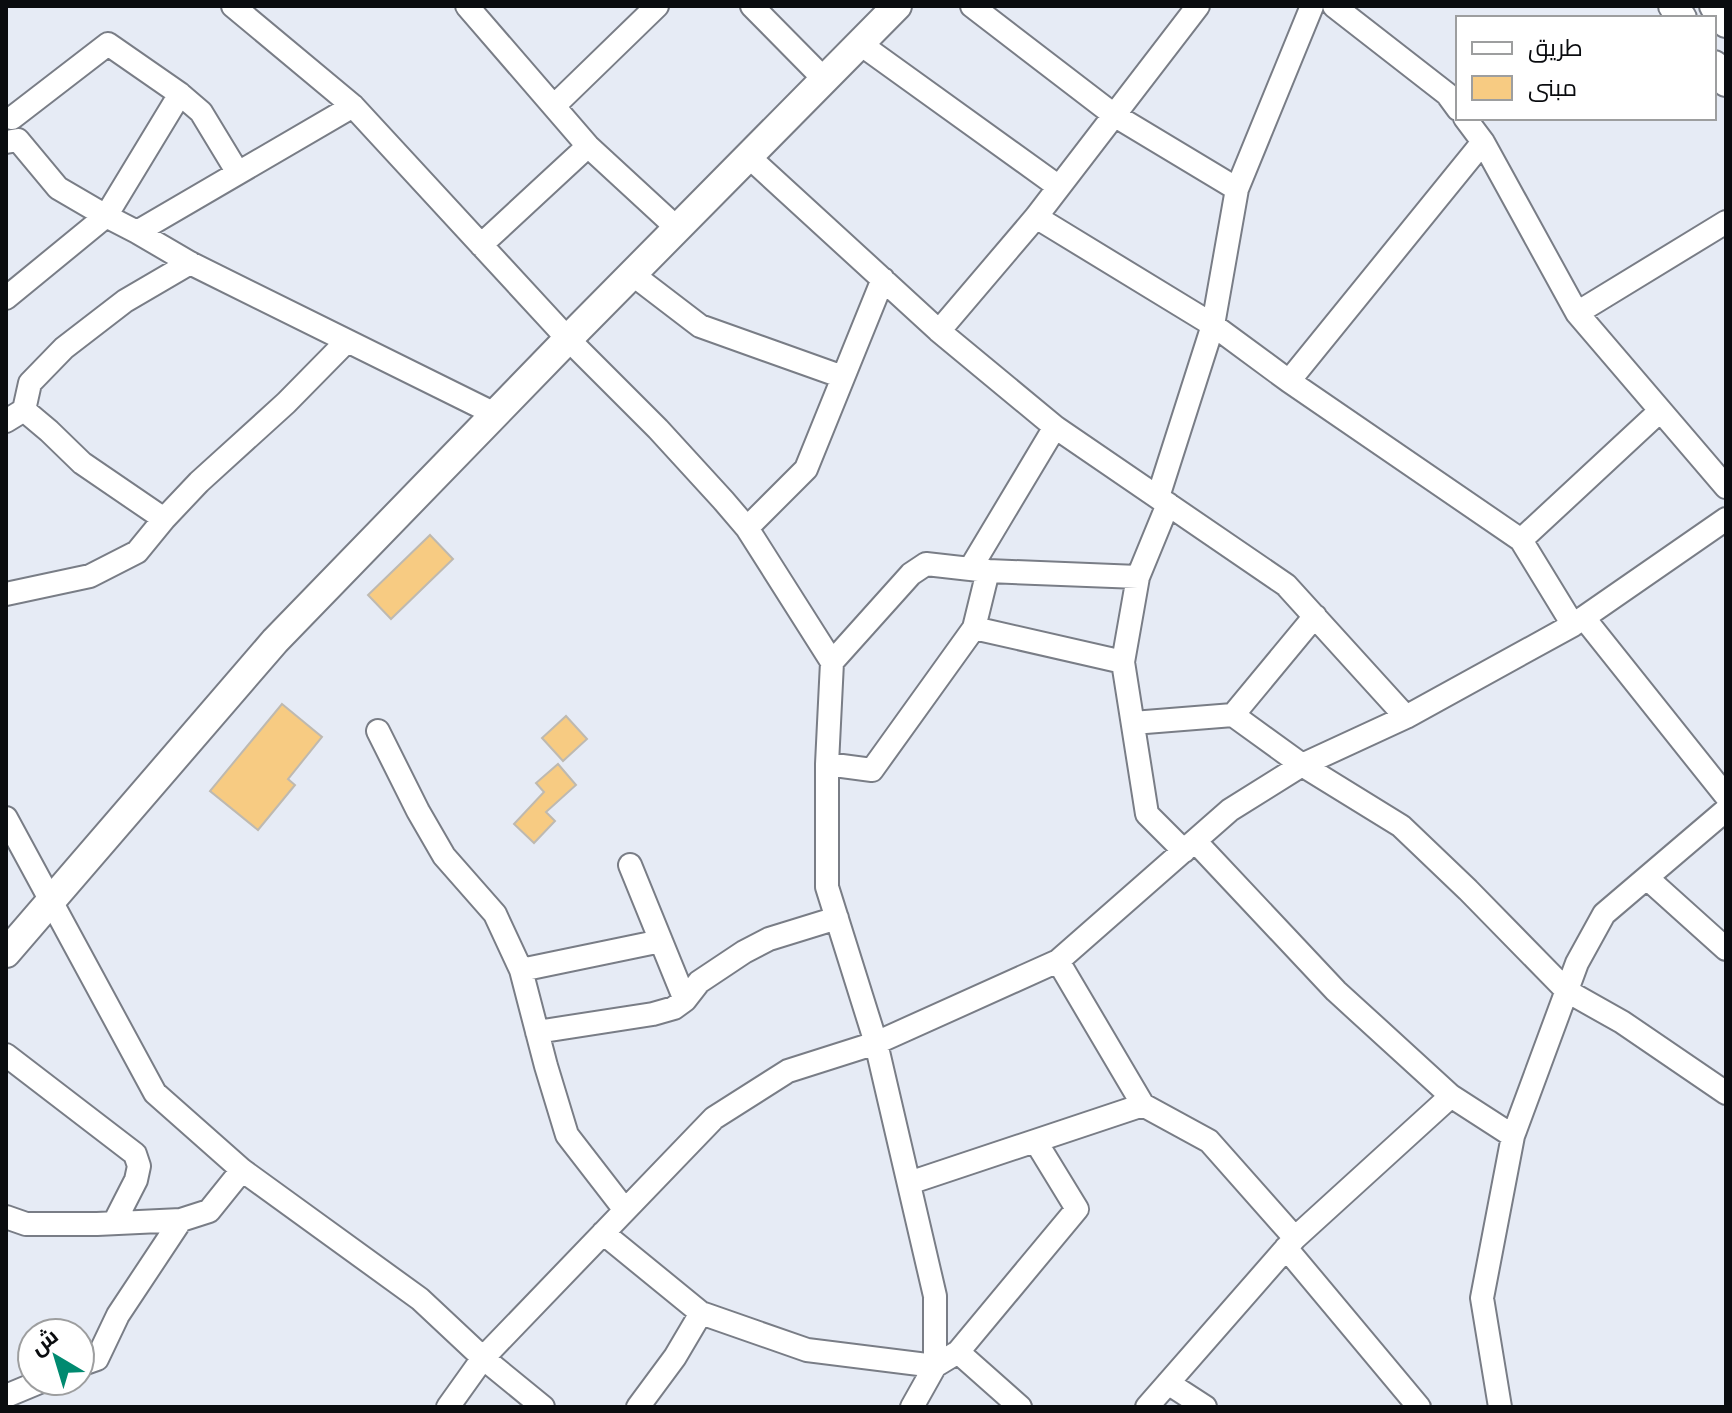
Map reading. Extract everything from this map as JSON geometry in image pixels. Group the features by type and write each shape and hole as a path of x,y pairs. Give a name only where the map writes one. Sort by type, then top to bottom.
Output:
{"main road":[{"path":"6,953 275,641 897,6"},
{"path":"1714,6 1726,23"}],"street":[{"path":"233,6 353,106 568,339 658,429 747,528 832,662 827,764 827,887 876,1043 935,1296 935,1366 912,1407"},
{"path":"554,106 657,6"},
{"path":"752,6 824,79"},
{"path":"972,6 1114,115 1237,189"},
{"path":"939,331 1036,217 1198,6"},
{"path":"1312,6 1237,189 1213,325 1138,577 1123,662 1147,814 1189,846 1336,991 1451,1096 1513,1136"},
{"path":"1334,6 1447,94 1456,106"},
{"path":"471,7 588,146 677,228"},
{"path":"859,43 1059,187"},
{"path":"12,118 108,44 201,112 238,173"},
{"path":"6,298 106,216 180,94"},
{"path":"6,96 12,118 12,141 58,188 190,263 495,414"},
{"path":"137,232 353,106"},
{"path":"1466,120 1483,142 1577,313 1726,487"},
{"path":"1289,381 1483,142"},
{"path":"481,245 588,146"},
{"path":"748,156 939,331 1055,427 1286,585 1406,717"},
{"path":"1036,217 1213,325 1289,381 1521,540 1579,622 1722,781"},
{"path":"1577,313 1726,222"},
{"path":"164,519 82,463 49,431 15,415 30,383 64,348 125,301 190,263"},
{"path":"632,274 700,326 843,377"},
{"path":"747,528 806,469 883,279"},
{"path":"6,594 90,576 137,552 199,482 286,403 347,341"},
{"path":"1521,540 1660,411"},
{"path":"827,764 872,770 974,628 979,570 1055,427"},
{"path":"448,1407 483,1358 714,1118 788,1071 876,1043 1058,961 1230,810 1302,765 1406,717 1579,622 1726,519"},
{"path":"832,662 911,574 926,564 979,570 1138,577"},
{"path":"1233,715 1315,616"},
{"path":"974,628 1123,662"},
{"path":"1133,723 1233,715 1302,765 1401,826 1567,991 1622,1022 1726,1093"},
{"path":"378,731 444,856 495,914 521,970 567,1135 625,1210"},
{"path":"1500,1407 1482,1298 1513,1136 1577,963 1604,914 1726,810"},
{"path":"6,818 155,1093 242,1170 420,1299 483,1358 543,1407"},
{"path":"630,865 685,1000"},
{"path":"1647,878 1726,949"},
{"path":"537,1032 674,1008 699,982 744,952 769,939 837,918"},
{"path":"521,970 661,941"},
{"path":"1058,961 1143,1105 1209,1141 1419,1407"},
{"path":"6,1055 135,1154 139,1166 136,1180 114,1223"},
{"path":"1147,1407 1291,1243 1451,1096"},
{"path":"909,1183 1143,1105"},
{"path":"603,1233 701,1313 807,1350 935,1366 958,1352 1077,1209 1036,1142"},
{"path":"6,1217 26,1224 181,1220 209,1211 242,1170"},
{"path":"96,1359 118,1315 181,1220"},
{"path":"638,1407 675,1357 701,1313"},
{"path":"958,1352 1020,1407"},
{"path":"1168,1383 1205,1407"}],"building":[{"path":"430,535 453,559 391,619 368,595"},
{"path":"282,704 322,737 288,779 295,785 258,830 210,791"},
{"path":"566,716 587,739 563,761 542,738"},
{"path":"558,764 576,785 546,812 555,821 534,843 514,824 544,792 536,783"}]}
